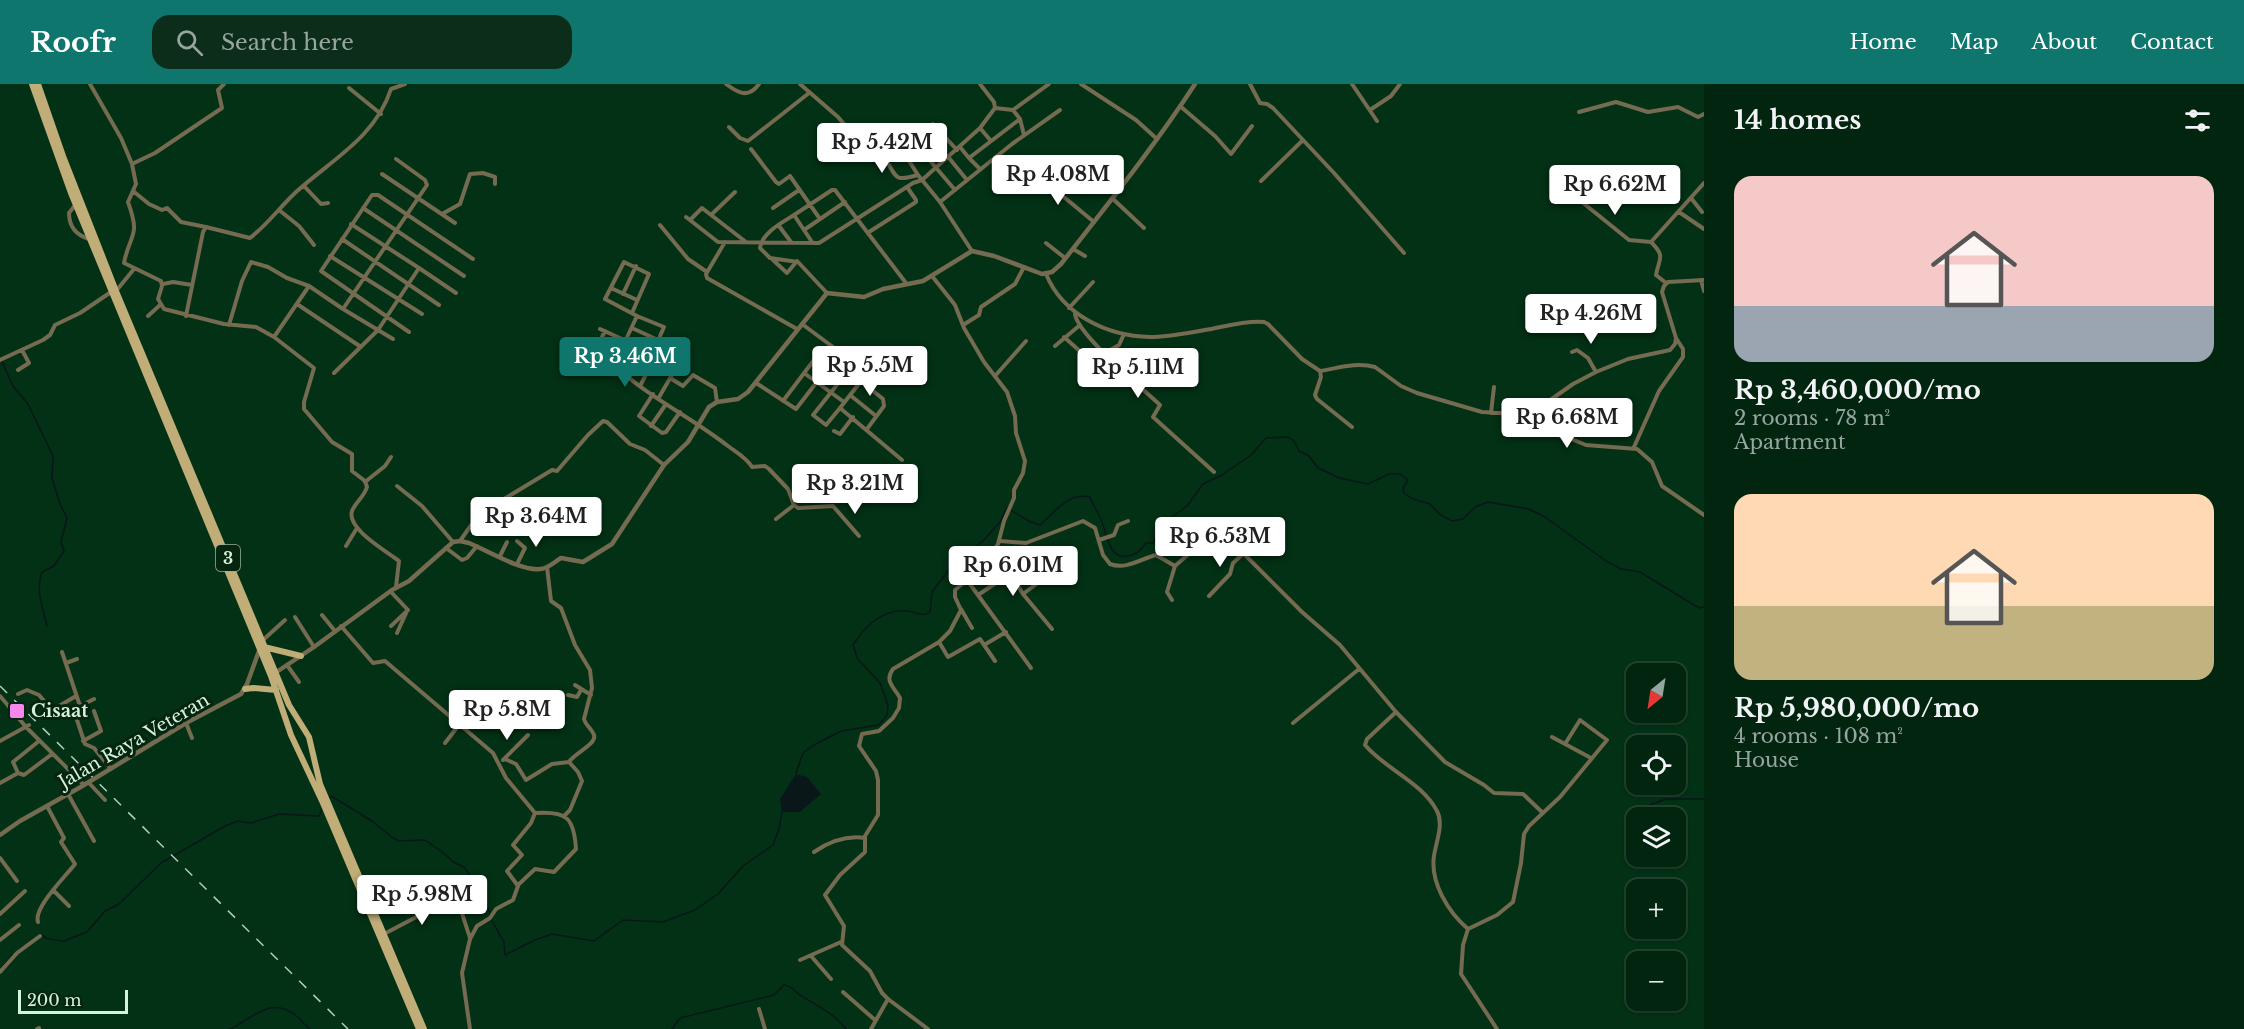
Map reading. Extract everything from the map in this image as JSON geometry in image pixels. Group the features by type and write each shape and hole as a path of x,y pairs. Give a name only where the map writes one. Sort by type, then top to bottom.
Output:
{"main road":[{"name":"3","path":"32,84 76,204 114,291"},
{"name":"3","path":"38,84 114,291 234,581 289,705 309,737 320,784 417,1028"},
{"name":"3","path":"262,647 291,735 366,891 424,1029"},
{"path":"262,647 301,656"},
{"path":"245,690 253,688 276,690"}],"street":[{"path":"90,84 121,138 136,180 128,202 133,214 135,233 124,263 156,278 163,284"},
{"path":"132,164 155,153 222,108 218,90 224,84"},
{"path":"133,191 151,205 163,210 167,208 181,222 249,238 371,128 381,114 391,89 403,84"},
{"path":"726,84 738,93 745,94 751,93 759,84"},
{"path":"800,84 838,117 867,151 874,157 885,158 897,178 901,180 918,175"},
{"path":"746,242 712,214 701,208 688,218 716,242 813,243 822,242 907,187 922,180 980,128 995,108 994,102 980,84"},
{"path":"995,108 1013,110 1049,84"},
{"path":"1081,84 1136,120 1158,140"},
{"path":"1046,274 1055,270 1113,198 1158,140 1195,84"},
{"path":"1250,84 1260,104 1267,104 1274,108 1334,172 1404,253"},
{"path":"1352,84 1377,121"},
{"path":"1370,110 1391,96 1400,84"},
{"path":"349,88 381,114"},
{"path":"729,127 740,138 748,141 809,93"},
{"path":"1579,112 1616,102 1648,112 1678,107 1698,117 1704,114"},
{"path":"1180,106 1215,136 1231,154 1252,126"},
{"path":"1013,110 1020,119 1024,135"},
{"path":"940,202 1024,135 1060,110"},
{"path":"969,158 1020,119"},
{"path":"933,124 980,170"},
{"path":"980,128 991,141"},
{"path":"926,155 945,137"},
{"path":"1261,181 1303,140"},
{"path":"955,190 915,142 904,153 972,251 1046,274 1075,314 1089,322 1124,334 1151,337 1264,322 1302,359 1320,371 1355,364 1375,367 1401,386 1417,393 1491,413 1520,414 1534,411 1573,384 1596,372 1628,358 1668,351 1674,347 1676,338"},
{"path":"751,149 776,183 779,184 789,175 820,219"},
{"path":"949,158 968,180"},
{"path":"343,309 427,185 426,181 396,159"},
{"path":"1035,173 1094,222"},
{"path":"382,174 455,223"},
{"path":"442,214 460,204 470,174 495,177 495,184"},
{"path":"1652,242 1704,183"},
{"path":"304,186 321,204 328,203"},
{"path":"869,233 916,202 907,187"},
{"path":"773,208 799,189"},
{"path":"797,261 787,273 761,251 761,242 765,236 832,190 836,191 845,202 906,283"},
{"path":"712,214 735,192"},
{"path":"409,332 322,273 323,266 372,195 376,194 472,259"},
{"path":"1113,198 1144,228"},
{"path":"1577,198 1629,240 1652,242 1659,249 1662,261 1656,274 1666,283 1702,280 1704,291"},
{"path":"1691,198 1702,212"},
{"path":"804,230 845,202"},
{"path":"76,204 69,213 71,228 90,239"},
{"path":"363,208 464,276"},
{"path":"279,210 299,226 314,244"},
{"path":"1679,212 1704,229"},
{"path":"794,215 813,243"},
{"path":"351,224 456,292"},
{"path":"660,225 688,259 707,272"},
{"path":"779,226 791,243"},
{"path":"186,316 203,232 206,227"},
{"path":"342,239 439,305"},
{"path":"725,242 706,276 797,330"},
{"path":"1046,243 1065,258"},
{"path":"1073,249 1085,256"},
{"path":"772,259 797,261 827,293 864,297 906,283 923,281 972,251"},
{"path":"330,256 422,314"},
{"path":"229,325 234,303 251,262 268,267 287,278 309,286 393,339"},
{"path":"632,313 648,274 636,266 622,262 608,290 606,301 637,316 663,326 653,353 654,359 640,386"},
{"path":"623,294 636,266"},
{"path":"963,326 980,315 981,308 1015,284 1024,267"},
{"path":"334,373 378,330 419,268"},
{"path":"0,360 43,340 50,335 55,325 80,313 114,291 134,269"},
{"path":"932,276 955,305 963,326 984,362 1007,392 1016,416 1016,433 1025,461 1023,473 1014,490 1012,503 996,549 983,567 954,590 955,597 972,628"},
{"path":"163,284 173,282 192,285"},
{"path":"1070,308 1093,282"},
{"path":"1634,447 1659,391 1683,357 1683,349 1676,338 1662,292 1666,283"},
{"path":"163,284 158,296 160,305 164,309 229,325 254,326 274,337 314,368 304,409 335,445 351,453 352,471 365,482 366,491 351,515 357,528 374,544 399,561 396,587"},
{"path":"274,337 309,286"},
{"path":"611,288 637,300"},
{"path":"275,673 396,587 409,581 453,542 460,541 477,546 527,568 540,569 561,558 583,562 612,544 664,465 688,442 709,407 717,402 738,399 748,392 827,293"},
{"path":"297,304 361,347"},
{"path":"147,315 160,305"},
{"path":"1075,314 1080,325 1125,374 1160,405 1152,417 1214,472"},
{"path":"637,316 612,364 601,374 584,366 590,354 612,364 658,399 746,459 752,467 765,466 774,473 788,489 794,506"},
{"path":"802,324 864,370 865,375 861,381 826,425 813,415 848,371"},
{"path":"1054,346 1080,325"},
{"path":"632,327 658,340"},
{"path":"600,328 653,353"},
{"path":"600,341 605,331"},
{"path":"1106,353 1119,345 1124,334"},
{"path":"1064,337 1100,369"},
{"path":"996,376 1026,341"},
{"path":"628,376 642,348"},
{"path":"18,370 29,363 22,350"},
{"path":"1572,352 1577,350 1583,353 1596,372"},
{"path":"783,401 820,352 848,371 885,402 867,429"},
{"path":"658,399 680,361"},
{"path":"756,383 792,408 797,409 833,361"},
{"path":"1320,371 1321,377 1315,395 1317,399 1352,427"},
{"path":"804,373 844,402"},
{"path":"670,378 683,386 693,375 715,388 717,402"},
{"path":"1491,413 1494,387"},
{"path":"653,394 639,416 651,426 662,433 665,432 680,412"},
{"path":"850,395 876,416"},
{"path":"651,426 666,404"},
{"path":"840,408 902,460"},
{"path":"1520,414 1532,428 1586,445 1634,447 1652,462 1662,486 1704,515"},
{"path":"834,431 840,434 853,417"},
{"path":"460,541 474,521 504,499 553,469 557,471 603,421 607,422 630,444 645,450 664,465"},
{"path":"365,482 385,466 391,457"},
{"path":"397,486 422,506 453,542"},
{"path":"776,519 794,506"},
{"path":"794,506 803,509 833,506 859,536"},
{"path":"1000,540 1026,543 1083,521 1093,526 1106,560 1114,566 1129,565 1156,555 1176,566"},
{"path":"1099,540 1114,535 1118,525 1128,521"},
{"path":"346,546 357,528"},
{"path":"1172,600 1167,592 1176,566 1218,529 1222,531 1302,612 1340,645 1396,712 1449,765 1494,793 1522,794 1543,813"},
{"path":"517,541 525,548 517,564"},
{"path":"500,556 507,542"},
{"path":"446,547 462,560 467,558 477,546"},
{"path":"996,549 1023,594 1052,629"},
{"path":"1209,597 1230,574 1233,563 1243,554"},
{"path":"1008,566 1027,556"},
{"path":"505,759 516,764 526,780 552,764 569,762 594,741 594,735 584,719 592,687 590,670 575,645 561,608 551,601 547,567"},
{"path":"978,595 1011,573"},
{"path":"1023,594 1043,579"},
{"path":"967,580 1031,668"},
{"path":"391,592 408,610"},
{"path":"928,1029 888,999 882,993 870,971 844,948 841,942 844,926 825,895 843,873 865,852 866,833 878,815 876,771 859,746 859,740 862,734 879,730 898,711 900,698 888,680 891,672 939,642 950,631 961,608"},
{"path":"391,626 408,610"},
{"path":"397,633 408,610"},
{"path":"322,615 335,631"},
{"path":"295,617 314,647"},
{"path":"245,690 262,647 285,620"},
{"path":"341,626 373,663 385,661 492,753 506,778 536,813 555,813 564,816 570,820 574,831 576,851 554,872 535,869 518,886 513,900 496,909 491,917 477,926 470,939 462,973 470,1029"},
{"path":"984,645 1006,632"},
{"path":"939,642 948,657 979,639 995,661"},
{"path":"62,652 80,706"},
{"path":"66,663 76,659"},
{"path":"287,665 299,682"},
{"path":"1293,723 1359,669"},
{"path":"575,685 591,695"},
{"path":"18,694 27,690 35,692 51,709"},
{"name":"Jalan Raya Veteran","path":"0,835 186,723 237,697 245,690"},
{"path":"568,695 577,697 581,690"},
{"path":"0,696 52,754 105,800"},
{"path":"39,718 76,696"},
{"path":"94,699 80,706 75,714 83,741 94,748 111,769"},
{"path":"83,741 101,732 94,711"},
{"path":"1396,712 1366,739 1365,745 1420,791 1439,814 1434,878 1451,911 1468,929"},
{"path":"1497,1029 1461,974 1463,945 1468,929 1497,915 1513,902 1521,863 1522,838 1529,826 1560,797 1607,740 1584,722 1579,721 1565,744"},
{"path":"186,723 192,738"},
{"path":"445,743 459,725"},
{"path":"0,741 27,726"},
{"path":"498,762 505,759 528,735"},
{"path":"1552,737 1591,758"},
{"path":"17,773 13,762 39,741"},
{"path":"0,783 17,773 24,775 52,754"},
{"path":"564,816 570,810 582,781 569,762"},
{"path":"68,794 94,841"},
{"path":"38,922 36,916 41,905 54,891 74,861 62,842 64,837 47,806"},
{"path":"518,886 507,871 522,855 513,845 536,813"},
{"path":"814,852 828,843 849,836 865,838"},
{"path":"0,858 17,881"},
{"path":"366,891 380,882"},
{"path":"0,914 25,891"},
{"path":"54,891 69,906"},
{"path":"383,934 455,897 470,939"},
{"path":"0,940 19,925"},
{"path":"0,972 9,960 40,936"},
{"path":"800,960 841,942"},
{"path":"811,956 831,979"},
{"path":"843,992 875,1020"},
{"path":"871,1029 888,999"},
{"path":"759,1009 765,1029"}],"shaded area":[{"path":"796,774 807,777 821,794 800,812 782,812 780,799"}],"waterway":[{"path":"2,362 13,386 28,404 53,456 52,478 67,518 61,542 64,551 54,566 42,572 40,579 40,599 47,626"},
{"path":"796,773 803,753 814,745 841,731 879,725 887,715 888,705 880,683 857,658 853,645 858,638 869,625 890,613 910,611 924,614 930,612 932,592 954,563 984,540 1000,522 1007,508 1040,525 1068,500 1082,496 1090,497 1113,550 1117,554 1128,556 1138,551 1146,543 1153,543 1166,521 1187,506 1203,484 1222,475 1251,455 1266,438 1288,437 1294,441 1299,451 1309,456 1317,467 1339,478 1368,484 1389,474 1400,474 1408,480 1403,488 1404,493 1413,499 1430,504 1439,514 1452,521 1463,519 1475,507 1488,502 1529,509 1545,517 1606,561 1621,569 1640,572 1694,605 1704,607"},
{"path":"330,798 331,796 372,821 393,838 399,841 425,840 453,862 464,867 482,892 490,914"},
{"path":"1644,807 1666,799 1704,799"},
{"path":"40,934 48,939 64,941 87,932 105,911 119,904 161,863 225,826 238,821 251,823 279,814 319,816 322,809"},
{"path":"491,919 504,942 505,955 552,934 594,941 623,920 663,922 695,910 719,893 743,866 773,845 782,812"},
{"path":"2,967 12,955"},
{"path":"672,1029 680,1018 774,995 784,985 830,1014 846,1029"},
{"path":"230,1029 270,1008 286,1010 310,1029"}],"railway":[{"path":"0,686 348,1029"}],"place":[{"name":"Cisaat","path":"17,711"}]}
